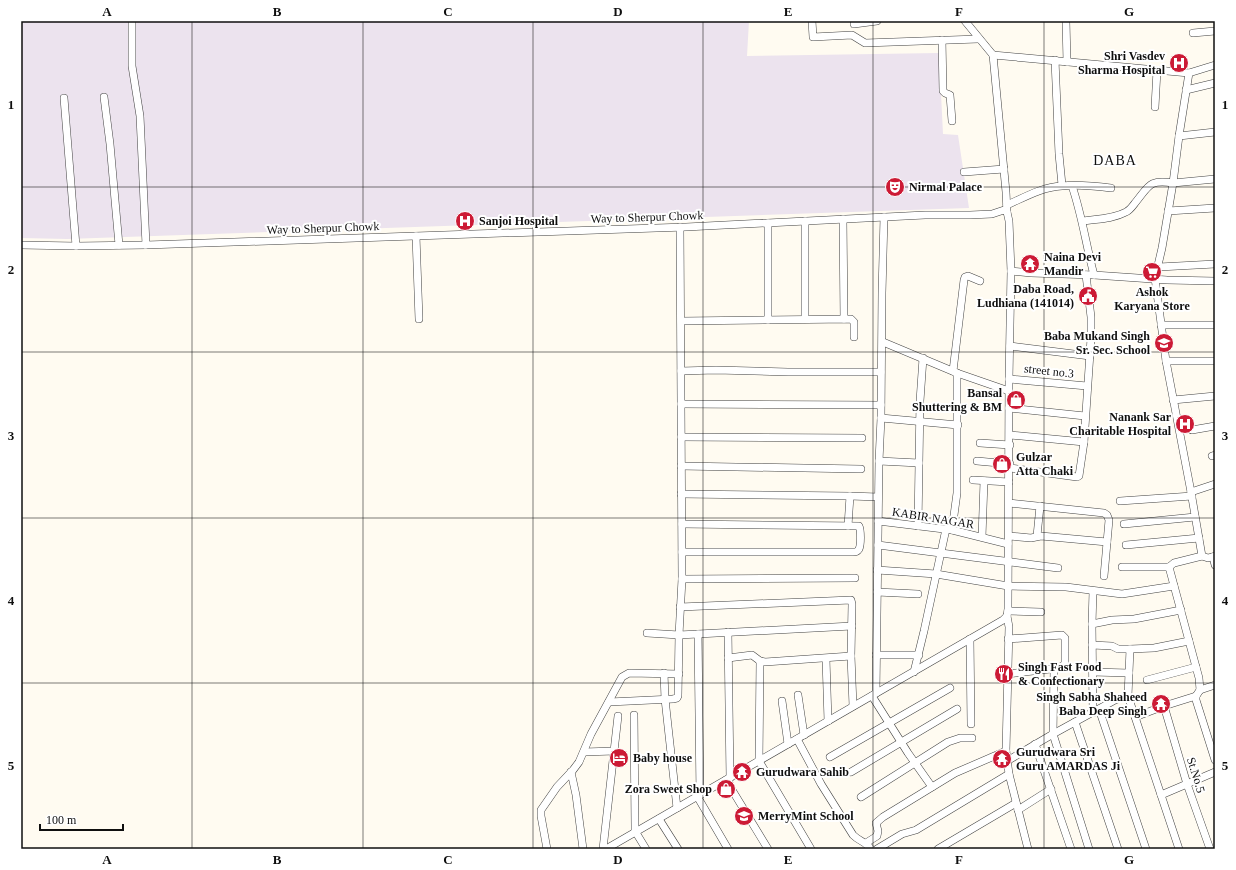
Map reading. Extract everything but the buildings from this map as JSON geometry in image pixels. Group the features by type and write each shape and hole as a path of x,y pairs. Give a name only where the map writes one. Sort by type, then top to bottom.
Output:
{"street":[{"path":"132,21 132,66 140,116 146,245"},
{"path":"812,21 813,37 852,35 863,42 868,43 978,39"},
{"path":"854,24 877,21"},
{"path":"965,21 978,39 993,55 1009,221 1011,271 1009,378 1010,466 1007,614 1009,627 1006,752 1009,774 1028,849"},
{"path":"1066,21 1067,62"},
{"path":"1193,33 1215,31"},
{"path":"942,40 943,90 945,93 950,95 952,121"},
{"path":"993,55 1189,73 1215,65"},
{"path":"1055,60 1059,154 1062,185 1111,188"},
{"path":"1155,107 1157,70"},
{"path":"1189,73 1173,183 1159,267 1155,278 1160,325 1166,361 1192,494 1202,556"},
{"path":"1186,90 1215,84"},
{"path":"64,98 76,246"},
{"path":"104,98 110,144 119,245"},
{"path":"1179,136 1215,132"},
{"path":"964,172 1004,169"},
{"path":"1083,222 1121,215 1130,210 1144,191 1153,183 1161,181 1173,183 1215,179"},
{"name":"Way to Sherpur Chowk","path":"21,245 146,245 680,227 925,215 992,214 1004,210 1039,191 1062,185"},
{"path":"1072,186 1083,222 1086,245 1094,275"},
{"path":"1168,211 1215,208"},
{"path":"884,217 882,293 883,342 874,694 888,723 932,787"},
{"path":"843,219 844,318"},
{"path":"804,221 805,319"},
{"path":"768,223 768,320"},
{"path":"608,702 675,699 678,697 682,579 680,227"},
{"path":"416,236 419,319"},
{"path":"1159,267 1215,264"},
{"path":"1011,271 1155,278 1167,280 1215,281"},
{"path":"976,461 1078,477 1080,475 1084,442 1090,356 1090,317 1086,275"},
{"path":"914,672 936,574 949,529 957,493 958,425 955,372 964,280 965,277 968,276 980,281"},
{"path":"681,321 844,318 853,320 854,337"},
{"path":"1160,325 1215,325"},
{"path":"883,342 955,372 1009,391"},
{"path":"1010,346 1090,356"},
{"path":"918,526 923,358"},
{"path":"1166,361 1215,361"},
{"path":"681,371 882,372"},
{"name":"street no.3","path":"1009,378 1087,386"},
{"path":"1173,400 1215,396"},
{"path":"681,404 881,405"},
{"path":"1009,408 1085,416"},
{"path":"881,418 958,425"},
{"path":"1192,430 1215,426"},
{"path":"1010,435 1084,442"},
{"path":"681,437 862,438"},
{"path":"980,443 1010,445"},
{"path":"879,461 919,463"},
{"path":"681,466 861,469"},
{"path":"973,480 1009,482"},
{"path":"982,537 984,481"},
{"path":"1120,501 1192,494 1215,484"},
{"path":"681,494 850,496 878,498"},
{"path":"848,526 850,496"},
{"path":"1009,503 1104,513 1107,515 1109,520 1104,576"},
{"path":"1037,536 1040,506"},
{"path":"1124,524 1195,517"},
{"name":"KABIR NAGAR","path":"878,521 949,529 1008,544"},
{"path":"682,524 859,526 860,528 859,548 856,552 682,552"},
{"path":"1009,536 1031,538 1037,536 1107,542"},
{"path":"1126,544 1199,538"},
{"path":"878,545 1058,568"},
{"path":"1122,567 1169,567 1174,564 1202,556 1206,558 1214,556 1215,565"},
{"path":"1169,567 1196,667 1200,690"},
{"path":"877,570 936,574 1008,586 1066,588 1122,594 1174,586"},
{"path":"682,579 855,578"},
{"path":"1094,591 1092,645 1096,711 1146,849"},
{"path":"877,592 918,594"},
{"path":"680,607 849,600 852,602 851,656 853,706"},
{"path":"1092,624 1112,620 1134,619 1181,610"},
{"path":"1007,614 1041,612"},
{"path":"618,716 605,849 618,846 635,831 659,819 914,672 1003,620 1007,614"},
{"path":"647,633 679,635 852,626"},
{"path":"728,632 728,779 768,849"},
{"path":"698,634 699,796 728,849"},
{"path":"1008,639 1062,635 1065,638 1065,664 1062,667 1008,674"},
{"path":"970,639 971,724"},
{"path":"1092,645 1112,646 1118,649 1154,648 1188,641"},
{"path":"1130,649 1128,696 1134,718 1180,849"},
{"path":"876,654 919,655"},
{"path":"728,658 752,655 764,662 826,659 851,656"},
{"path":"826,659 828,721"},
{"path":"760,661 759,761 811,849"},
{"path":"1147,680 1196,667"},
{"path":"1054,669 1053,734 1087,849"},
{"path":"1093,672 1129,673"},
{"path":"664,673 665,699 677,808"},
{"path":"547,849 541,810 557,787 579,762 608,702 625,674 679,674"},
{"path":"1134,718 1164,706 1196,696 1200,690 1215,685"},
{"path":"830,758 950,688"},
{"path":"798,695 804,735"},
{"path":"1007,761 1115,700 1128,696"},
{"path":"1196,696 1201,719 1215,760"},
{"path":"782,701 788,744"},
{"name":"St.No.5","path":"1164,706 1187,784 1210,849"},
{"path":"850,772 957,709"},
{"path":"634,715 635,831 646,849"},
{"path":"1075,722 1118,849"},
{"path":"861,797 951,740 972,738"},
{"path":"797,739 821,784 853,835 859,841 869,846 877,836 878,831 876,823 878,820 955,773 1006,752"},
{"path":"1035,744 1071,849"},
{"path":"584,752 614,751"},
{"path":"571,772 584,849"},
{"path":"1161,796 1215,772"},
{"path":"877,849 899,836 916,830 1009,774"},
{"path":"938,849 1051,789"},
{"path":"659,819 678,849"}],"shaded area":[{"path":"21,21 749,21 747,56 939,53 943,134 958,135 969,208 67,239 21,238"}],"place":[{"name":"Shri Vasdev Sharma Hospital","path":"1179,63"},
{"name":"Nirmal Palace","path":"895,187"},
{"name":"Sanjoi Hospital","path":"465,221"},
{"name":"Naina Devi Mandir","path":"1030,264"},
{"name":"Ashok Karyana Store","path":"1152,272"},
{"name":"Daba Road, Ludhiana (141014)","path":"1088,296"},
{"name":"Baba Mukand Singh Sr. Sec. School","path":"1164,343"},
{"name":"Bansal Shuttering & BM","path":"1016,400"},
{"name":"Nanank Sar Charitable Hospital","path":"1185,424"},
{"name":"Gulzar Atta Chaki","path":"1002,464"},
{"name":"Singh Fast Food & Confectionary","path":"1004,674"},
{"name":"Singh Sabha Shaheed Baba Deep Singh","path":"1161,704"},
{"name":"Baby house","path":"619,758"},
{"name":"Gurudwara Sri Guru AMARDAS Ji","path":"1002,759"},
{"name":"Gurudwara Sahib","path":"742,772"},
{"name":"Zora Sweet Shop","path":"726,789"},
{"name":"MerryMint School","path":"744,816"}],"district":[{"name":"DABA","path":"1115,160"}]}
